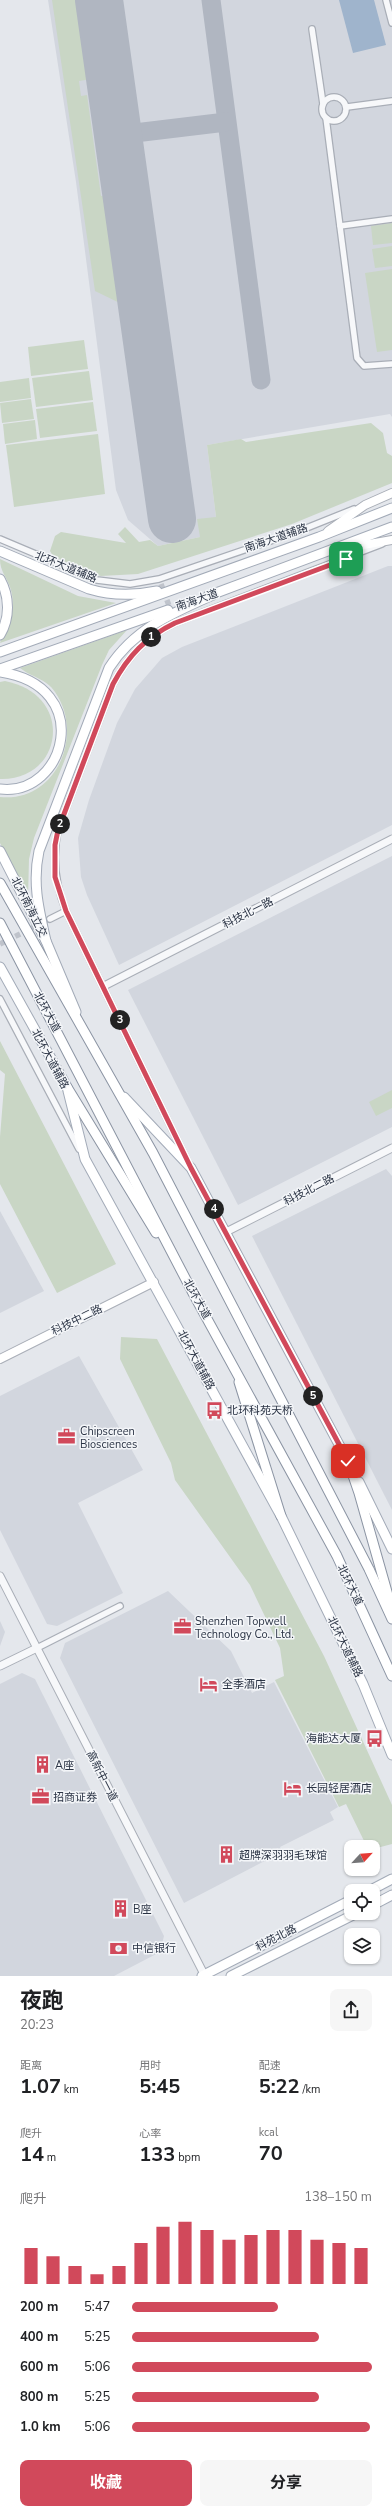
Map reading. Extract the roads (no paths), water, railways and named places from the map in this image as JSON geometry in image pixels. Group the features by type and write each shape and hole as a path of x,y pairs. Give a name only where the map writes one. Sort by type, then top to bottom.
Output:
{"main road":[{"name":"南海大道辅路","path":"365,505 392,493"},
{"name":"南海大道","path":"319,537 365,505"},
{"name":"南海大道","path":"0,652 319,537 392,508"},
{"name":"南海大道","path":"0,669 213,595 392,527"},
{"path":"334,550 392,540"},
{"path":"0,551 89,589 115,595 152,592 198,581"},
{"path":"0,579 8,601 8,615 0,636"},
{"path":"85,1033 46,941 35,894 36,865 39,851 109,668 128,644 144,630 167,616 213,595"},
{"path":"0,672 27,678 49,695 62,720 62,732 55,758 47,770 27,784 0,788"},
{"name":"北环南海立交","path":"0,851 46,941"},
{"name":"北环大道","path":"0,883 198,1238 369,1569 392,1619"},
{"name":"北环大道","path":"0,923 194,1295 230,1358 337,1556 392,1676"},
{"name":"北环大道辅路","path":"0,969 66,1087 85,1160 154,1282 281,1516 363,1684 392,1755"},
{"path":"66,1087 194,1295"},
{"path":"115,1087 191,1168 348,1461 392,1549"},
{"name":"科技中二路","path":"0,1359 154,1282"},
{"path":"230,1358 281,1516"},
{"path":"348,1461 359,1493 392,1610"},
{"path":"380,1886 392,1880"},
{"path":"380,1901 392,1895"},
{"name":"科苑北路","path":"204,1976 344,1904"},
{"name":"科苑北路","path":"231,1976 344,1919"}],"street":[{"path":"386,0 392,23"},
{"path":"312,29 323,104 322,111 326,118 357,358 364,366 392,364"},
{"path":"323,104 328,98 336,97 343,100 346,107 345,114 340,120 333,121 326,118"},
{"path":"346,107 392,101"},
{"path":"340,226 392,219"},
{"name":"南海大道辅路","path":"160,581 294,533 365,505"},
{"name":"北环大道辅路","path":"0,539 97,580 130,584 160,581"},
{"path":"191,1168 104,986 66,911 55,877 55,845 58,830 113,684 124,663 136,649 174,620 392,540"},
{"name":"科技北一路","path":"104,986 392,839"},
{"path":"50,919 66,911"},
{"path":"0,999 85,1160"},
{"name":"科技北二路","path":"226,1232 392,1148"},
{"name":"高新中一道","path":"0,1576 204,1976"},
{"path":"0,1666 120,1606"}],"water":[{"path":"339,0 374,0 386,45 353,53"}],"tunnel":[{"path":"161,584 171,611"},
{"path":"0,944 50,919"}],"place":[{"name":"北环科苑天桥","path":"214,1410"},
{"name":"Chipscreen Biosciences","path":"67,1437"},
{"name":"Shenzhen Topwell Technology Co., Ltd.","path":"182,1627"},
{"name":"全季酒店","path":"209,1684"},
{"name":"海能达大厦","path":"374,1738"},
{"name":"A座","path":"42,1765"},
{"name":"长园轻居酒店","path":"293,1788"},
{"name":"招商证券","path":"40,1797"},
{"name":"超牌深羽羽毛球馆","path":"226,1855"},
{"name":"B座","path":"120,1909"},
{"name":"中信银行","path":"119,1948"}]}
